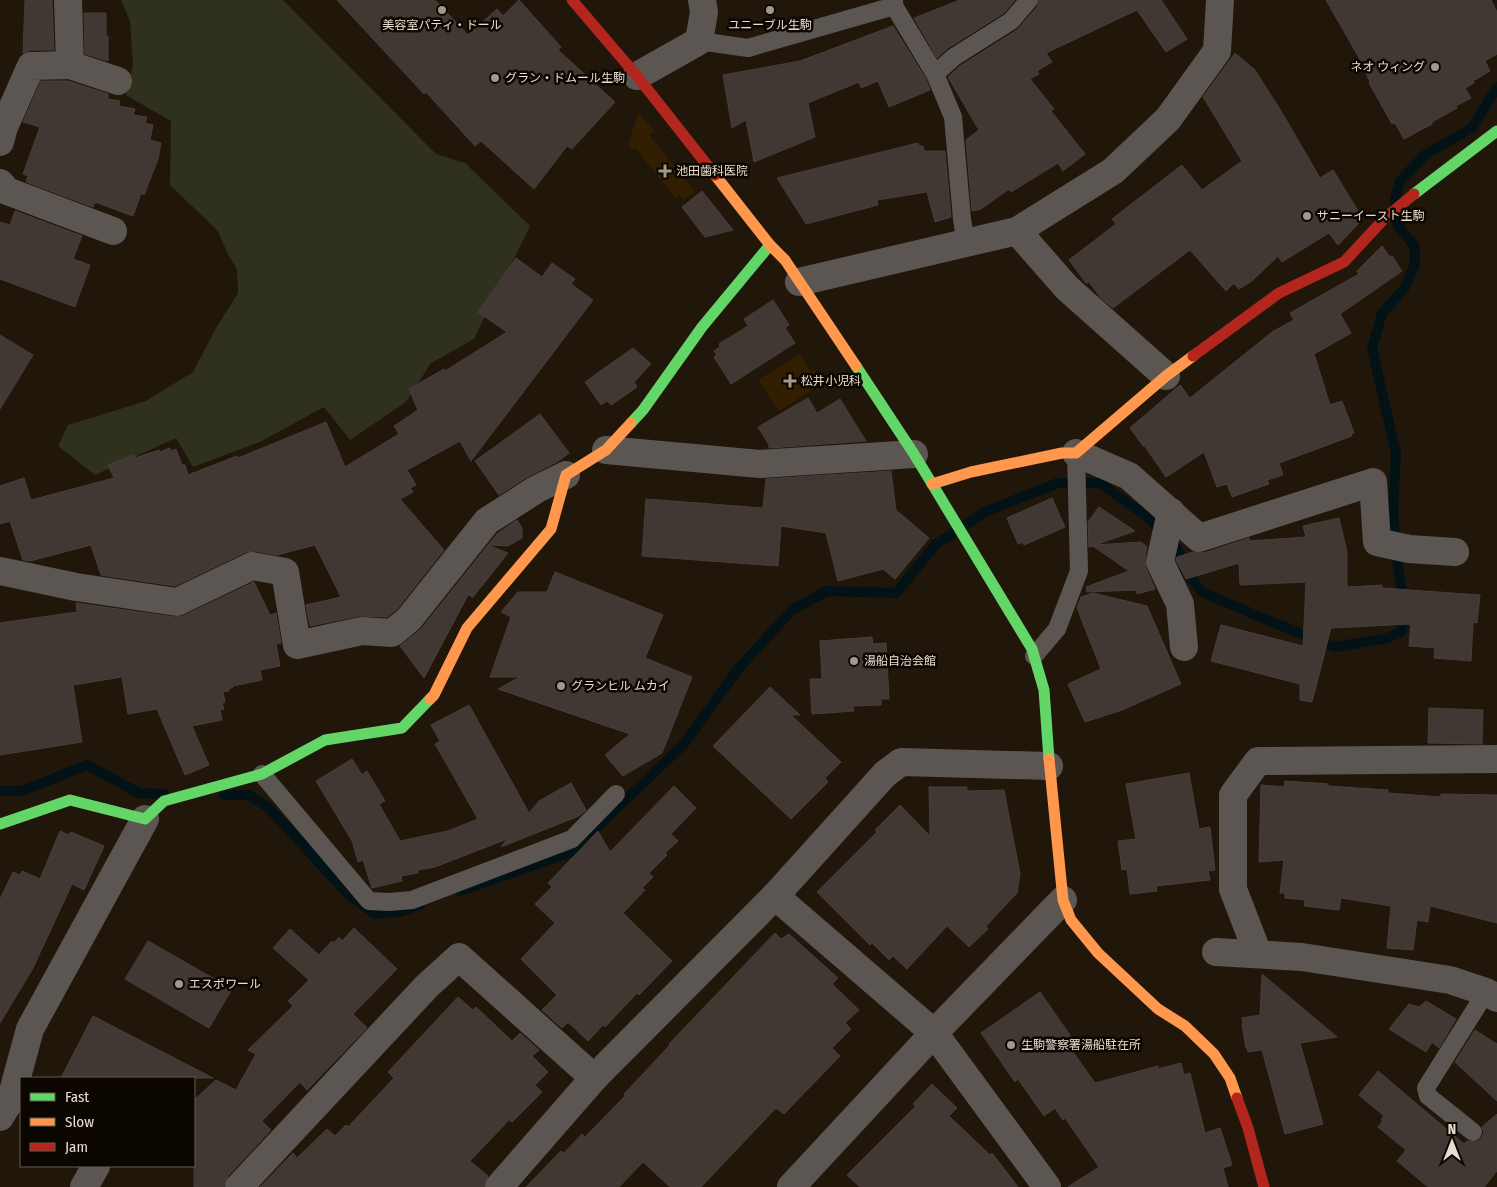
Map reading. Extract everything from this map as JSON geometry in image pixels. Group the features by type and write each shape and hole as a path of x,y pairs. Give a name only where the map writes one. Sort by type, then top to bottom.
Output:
{"street":[{"path":"68,0 70,65"},
{"path":"572,0 637,76 770,245 785,260 914,454 1032,649 1044,690 1049,766 1063,900 1071,920 1110,964 1158,1009 1185,1026 1214,1054 1230,1078 1248,1128 1264,1187"},
{"path":"637,76 699,42 704,12 702,0"},
{"path":"799,282 1017,231 1113,171 1168,119 1217,51 1220,0"},
{"path":"0,142 4,126 31,66 70,65 118,81"},
{"path":"1076,453 1166,376 1279,293 1344,262 1384,219 1426,184 1497,131"},
{"path":"0,183 7,191 113,231"},
{"path":"1017,231 1067,288 1166,376"},
{"path":"1,573 76,587 176,602 252,566 285,572 297,646 362,631 392,633 409,619 486,521 537,489 566,475 606,450 643,410 702,327 770,245"},
{"path":"606,450 760,464 914,454"},
{"path":"932,484 971,472 1062,453 1076,453 1129,476 1199,538 1373,482 1377,542 1409,549 1455,552"},
{"path":"11,1107 30,1029 145,819 164,801 262,774 325,740 402,728 434,695 467,628 550,529 566,475"},
{"path":"1171,512 1160,562 1180,604 1184,647"},
{"path":"1258,954 1233,889 1233,795 1258,761 1497,759"},
{"path":"498,1187 594,1078 775,896 885,774 901,762 1049,766"},
{"path":"0,824 70,800 145,819"},
{"path":"775,896 934,1033 1047,1187"},
{"path":"790,1187 934,1033 1063,900"},
{"path":"1216,952 1302,957 1450,980 1493,989"},
{"path":"239,1187 427,986 459,957 594,1078"},
{"path":"84,1187 95,1167"}],"lane":[{"path":"935,74 954,57 1011,21 1029,0"},
{"path":"699,42 748,48 894,3 935,74 953,117 966,244"},
{"path":"1034,656 1057,629 1079,571 1076,453"},
{"path":"262,774 369,901 376,902 412,900 572,839 616,794"},
{"path":"1473,1132 1428,1096 1426,1088 1493,989"}],"shaded area":[{"name":"池田歯科医院","path":"639,113 654,131 649,135 695,192 684,200 680,195 676,198 635,148 633,150 628,143"},
{"name":"松井小児科","path":"800,354 811,372 814,370 823,383 779,411 758,380"}],"green space":[{"path":"121,0 283,0 436,154 465,163 530,226 474,339 431,363 406,402 350,440 324,407 262,441 193,467 176,438 95,475 58,446 68,425 146,401 193,372 215,330 238,293 237,269 217,230 170,185 171,121 126,95 133,65 130,21"}],"building":[{"path":"25,0 52,0 54,50 31,50 23,53"},
{"path":"337,0 435,0 468,35 497,9 503,16 519,0 561,47 558,50 615,102 572,149 567,146 534,189 481,141 475,146"},
{"path":"960,0 1015,0 1004,13 948,48 937,58 914,18"},
{"path":"1039,0 1161,0 1187,39 1166,52 1137,10 1046,53 1052,62 1037,71 1039,74 1030,79 1054,109 1051,111 1085,154 1063,171 1058,163 1011,192 1009,189 981,209 972,211 966,140 979,130 948,77 960,66 1017,30 1037,7"},
{"name":"ネオ ウィング","path":"1326,0 1491,0 1497,12 1497,54 1485,61 1490,71 1465,88 1471,98 1432,122 1432,124 1404,139 1395,123 1392,124 1369,83 1358,56"},
{"path":"84,13 106,13 108,61 85,54"},
{"path":"893,26 926,79 930,90 889,107 878,81 861,88 859,82 808,103 815,137 754,162 746,120 732,128 723,75 800,61"},
{"path":"1235,53 1255,70 1320,178 1333,170 1363,219 1338,245 1329,233 1282,262 1278,256 1252,281 1239,289 1234,283 1226,291 1190,250 1113,308 1101,298 1089,282 1086,283 1069,260 1116,224 1112,219 1182,165 1202,190 1242,161 1203,97"},
{"path":"41,81 68,81 108,94 108,99 120,101 119,106 135,109 133,115 147,117 145,123 153,125 150,140 161,143 158,159 144,195 141,193 133,216 95,202 93,207 26,182 28,176 23,174 40,127 23,122"},
{"path":"918,143 919,146 923,146 924,151 945,151 951,217 935,222 927,192 877,200 878,205 806,224 777,178"},
{"path":"702,191 733,230 705,237 682,207"},
{"path":"15,211 82,236 73,259 90,265 75,307 0,279 0,222 10,225"},
{"path":"1382,246 1390,257 1392,256 1402,271 1340,314 1351,333 1314,354 1330,405 1342,401 1354,433 1351,434 1352,436 1279,463 1283,475 1267,480 1269,484 1232,497 1227,484 1217,487 1204,452 1166,477 1130,428 1180,385 1190,398 1272,332 1294,320 1290,313 1359,274 1357,271"},
{"path":"516,258 542,277 552,263 575,279 571,284 593,300 471,461 460,441 407,470 416,485 410,488 413,492 400,499 444,550 398,608 387,617 359,616 310,626 306,605 341,597 315,545 277,555 255,551 246,552 175,586 101,575 91,545 30,561 23,560 10,521 0,524 0,486 24,478 31,500 114,478 108,465 134,455 135,458 170,448 171,451 176,449 188,475 237,456 238,458 326,422 345,467 399,434 394,426 418,410 409,389 444,369 445,371 507,332 478,312"},
{"path":"773,300 789,325 785,328 795,343 731,384 714,357 717,355 714,351 720,347 719,344 748,326 744,319"},
{"path":"0,335 33,355 0,409"},
{"path":"633,348 651,364 634,382 637,387 611,405 607,401 601,405 585,382"},
{"path":"808,398 817,413 840,399 866,441 769,448 758,427"},
{"path":"540,414 569,453 557,462 529,476 499,495 475,461"},
{"path":"891,471 896,510 929,538 895,579 883,569 838,581 826,533 781,526 778,566 642,556 646,499 763,508 766,479"},
{"path":"1052,498 1065,527 1024,545 1022,542 1018,544 1007,518"},
{"path":"1099,507 1135,531 1095,545 1141,542 1147,547 1146,568 1155,589 1137,594 1136,590 1087,592 1086,587 1129,571 1093,546 1089,547 1088,522"},
{"path":"1339,518 1347,552 1347,587 1382,585 1382,588 1480,595 1477,623 1473,622 1471,661 1434,658 1435,648 1409,646 1411,624 1331,628 1312,702 1300,700 1300,684 1211,661 1221,625 1303,646 1306,582 1240,585 1239,563 1186,579 1176,560 1177,557 1193,552 1204,553 1249,538 1249,541 1306,537 1303,526"},
{"path":"517,520 522,528 522,538 508,546 488,545 498,533"},
{"path":"488,545 508,553 473,597 468,595 424,678 400,646 421,629"},
{"path":"555,572 663,615 645,658 692,677 662,753 623,776 605,755 630,734 498,689 520,677 490,677 511,617 501,612 518,592 547,592"},
{"path":"254,582 270,615 276,613 281,643 276,644 280,666 260,670 262,680 233,686 229,691 223,692 225,702 222,703 224,709 220,710 222,720 192,726 209,765 185,775 157,709 128,714 122,677 73,685 82,742 0,755 0,623 77,612 76,603 175,617 183,616"},
{"path":"1093,593 1147,606 1181,684 1122,710 1085,722 1068,684 1101,669 1077,608 1081,597"},
{"name":"湯船自治会館","path":"872,637 873,644 886,643 889,699 881,699 881,705 853,706 854,711 812,714 810,679 822,679 820,641"},
{"path":"770,687 800,715 791,715 841,762 825,778 828,782 791,819 713,746"},
{"path":"469,705 529,813 539,801 571,783 586,810 579,816 501,847 507,839 435,867 418,870 418,873 401,876 402,881 372,888 363,860 358,862 352,841 316,781 352,759 362,775 367,771 385,801 379,804 400,841 448,831 478,819 435,744 440,741 431,725"},
{"path":"1429,708 1483,710 1482,744 1428,743"},
{"path":"1189,773 1199,829 1210,827 1215,870 1208,871 1210,880 1156,886 1157,891 1130,894 1127,869 1122,870 1118,841 1136,839 1126,784"},
{"path":"1285,781 1388,790 1388,793 1441,797 1441,794 1497,795 1497,923 1430,906 1428,922 1417,920 1413,950 1387,948 1391,906 1341,898 1339,910 1304,906 1305,900 1285,898 1285,893 1280,893 1284,860 1259,862 1261,785 1284,787"},
{"path":"674,786 696,808 671,834 678,841 665,853 667,855 649,873 653,877 642,888 645,890 623,913 672,961 639,995 637,993 605,1027 603,1025 588,1041 568,1022 562,1028 542,1010 557,995 521,959 555,923 535,904 552,887 548,883 598,831 610,852"},
{"path":"929,787 967,787 967,791 1004,790 1020,874 1017,893 986,926 988,929 969,947 947,926 907,969 893,956 889,960 872,943 870,945 817,892 877,832 875,830 900,805 930,836"},
{"path":"60,831 69,835 71,832 104,846 84,890 72,884 32,970 0,1023 0,899 13,872 20,875 22,871 40,879"},
{"path":"354,928 397,969 353,1014 367,1028 307,1090 300,1082 262,1121 271,1130 228,1176 224,1187 194,1187 195,1099 216,1080 236,1090 256,1054 248,1050 293,1006 288,1001 309,980 273,948 290,929 319,955 332,941 334,943 339,937 342,941"},
{"path":"775,933 781,939 789,934 838,978 832,984 859,1010 845,1023 851,1029 832,1048 840,1056 784,1114 776,1108 701,1187 670,1187 643,1162 619,1187 526,1187 561,1151 564,1153 582,1134 585,1137 625,1096 624,1094 669,1044"},
{"name":"エスポワール","path":"148,941 232,989 209,1028 125,979"},
{"path":"1262,974 1337,1037 1300,1043 1323,1124 1285,1134 1262,1050 1248,1052 1246,1048 1242,1018 1260,1015"},
{"path":"1040,992 1074,1041 1068,1045 1095,1083 1158,1066 1158,1069 1181,1063 1184,1075 1190,1073 1205,1133 1220,1128 1232,1165 1223,1168 1228,1187 1068,1187 1099,1167 1065,1118 1063,1120 1055,1108 1044,1116 1018,1079 1015,1082 981,1033"},
{"path":"458,997 473,1010 476,1007 512,1041 520,1033 539,1050 532,1056 548,1072 535,1085 542,1092 512,1122 509,1120 470,1161 488,1176 484,1187 260,1187 293,1153 297,1158 327,1129 335,1136 346,1125 348,1127 394,1078 388,1072"},
{"path":"1426,1001 1456,1019 1439,1048 1432,1042 1426,1052 1389,1029 1409,1004 1419,1007"},
{"path":"93,1016 213,1078 195,1077 62,1077"},
{"path":"1475,1030 1497,1044 1497,1101 1455,1062"},
{"path":"1378,1071 1464,1144 1467,1141 1476,1142 1481,1139 1484,1133 1482,1127 1497,1114 1497,1171 1484,1187 1428,1187 1397,1161 1406,1150 1378,1127 1383,1121 1381,1120 1384,1116 1359,1095"},
{"path":"932,1084 957,1108 949,1116 990,1155 992,1153 1018,1187 860,1187 847,1175 916,1106 913,1104"}],"waterway":[{"path":"460,891 571,852 683,745 739,668 792,610 827,591 896,593 935,545 985,512 1058,483 1100,483 1150,519 1177,548 1186,572 1202,592 1267,620 1335,647 1388,638 1402,631 1403,601 1393,514 1396,453 1372,349 1382,313 1404,289 1415,264 1415,247 1398,226 1395,199 1400,181 1426,154 1472,128 1497,87"},
{"path":"0,791 22,791 87,765 139,793 164,794"},
{"path":"224,795 249,795 269,808 349,895 375,914 402,911 420,905"}],"traffic: fast":[{"path":"1414,194 1497,131"},
{"path":"631,423 643,410 702,327 770,245"},
{"path":"856,366 914,454 1032,649 1044,690 1049,759"},
{"path":"0,824 70,800 145,819 164,801 262,774 325,740 402,728 430,699"}],"traffic: slow":[{"path":"715,175 770,245 785,260 856,366"},
{"path":"932,484 971,472 1062,453 1076,453 1166,376 1193,356"},
{"path":"430,699 434,695 467,628 551,529 566,475 606,450 631,423"},
{"path":"1049,759 1063,900 1071,920 1098,953 1158,1009 1185,1026 1214,1054 1230,1078 1237,1098"}],"traffic: jam":[{"path":"572,0 637,76 715,175"},
{"path":"1193,356 1279,293 1344,262 1384,219 1414,194"},
{"path":"1237,1098 1248,1128 1264,1187"}],"place":[{"name":"美容室パティ・ドール","path":"442,10"},
{"name":"ユニーブル生駒","path":"770,10"},
{"name":"ネオ ウィング","path":"1435,67"},
{"name":"グラン・ドムール生駒","path":"495,78"},
{"name":"池田歯科医院","path":"665,171"},
{"name":"サニーイースト生駒","path":"1307,216"},
{"name":"松井小児科","path":"790,381"},
{"name":"湯船自治会館","path":"854,661"},
{"name":"グランヒル ムカイ","path":"561,686"},
{"name":"エスポワール","path":"179,984"},
{"name":"生駒警察署湯船駐在所","path":"1011,1045"}]}
